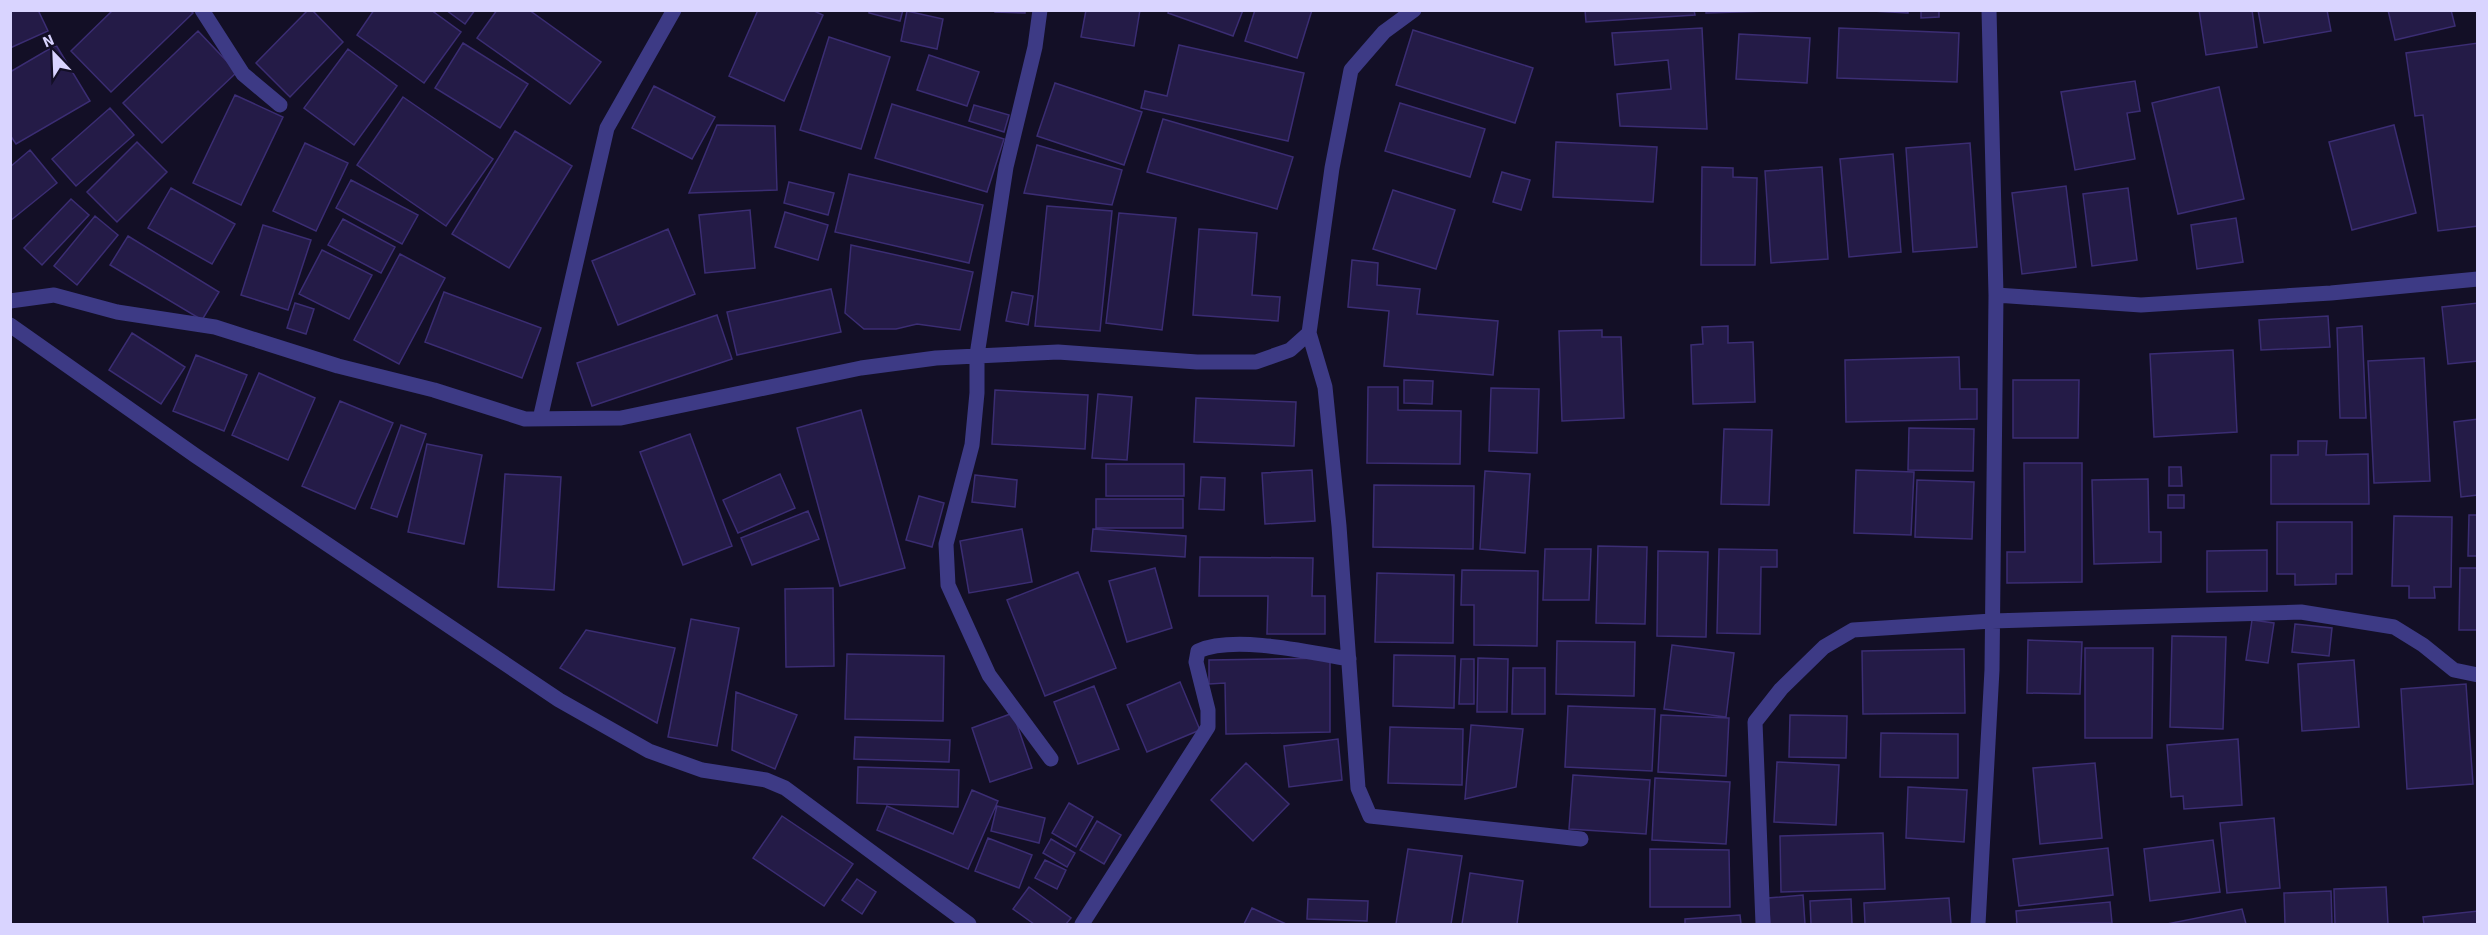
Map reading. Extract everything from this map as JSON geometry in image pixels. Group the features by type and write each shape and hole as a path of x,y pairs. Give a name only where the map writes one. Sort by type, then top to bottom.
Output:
{"street":[{"path":"202,10 243,74 280,105"},
{"path":"540,419 607,128 674,10"},
{"path":"1040,10 1035,47 1006,167 977,355 977,393 972,445 946,544 948,585 989,675 1051,759"},
{"path":"1414,10 1384,32 1351,70 1332,168 1309,333 1325,387 1340,526 1358,788 1371,816 1581,839"},
{"path":"1978,924 1992,670 1996,295 1989,10"},
{"path":"1996,295 2141,305 2331,293 2478,279"},
{"path":"10,301 54,295 117,312 215,327 338,366 434,390 525,419 621,418 861,368 977,355 1058,352 1197,362 1256,362 1290,350 1309,333"},
{"path":"10,325 196,456 559,700 649,751 702,770 766,780 785,788 969,924"},
{"path":"1763,924 1755,722 1781,689 1824,647 1853,630 1992,621 2301,612 2394,627 2423,645 2454,670 2478,675"},
{"path":"1082,924 1208,727 1208,710 1196,662 1198,651 1212,645 1278,647 1349,658"}],"building":[{"path":"10,10 38,10 48,31 10,48"},
{"path":"113,10 190,10 193,13 111,92 71,51"},
{"path":"308,10 312,10 343,42 290,97 256,63"},
{"path":"374,10 431,10 461,32 424,83 357,35"},
{"path":"446,10 475,10 465,24"},
{"path":"497,10 529,10 601,62 570,104 477,38"},
{"path":"758,10 812,10 823,15 784,101 729,76"},
{"path":"869,10 903,10 900,21 869,13"},
{"path":"995,10 1025,10 1025,13 995,12"},
{"path":"1086,10 1140,10 1134,46 1081,37"},
{"path":"1169,10 1243,10 1233,36 1168,13"},
{"path":"1255,10 1312,10 1297,58 1245,41"},
{"path":"1585,10 1694,10 1695,15 1586,22"},
{"path":"1706,10 1810,10 1706,13"},
{"path":"1853,10 1908,10 1908,13"},
{"path":"1921,10 1939,10 1939,17 1921,18"},
{"path":"2199,10 2252,10 2257,47 2206,55"},
{"path":"2258,10 2327,10 2331,31 2264,43"},
{"path":"2388,10 2451,10 2455,26 2395,40"},
{"path":"907,11 943,19 937,49 901,41"},
{"path":"1702,28 1707,129 1620,126 1617,94 1671,89 1668,60 1615,65 1612,33"},
{"path":"1839,28 1959,33 1957,82 1837,78"},
{"path":"1413,30 1533,68 1515,123 1396,85"},
{"path":"198,31 237,72 162,143 123,103"},
{"path":"1739,34 1810,38 1807,83 1736,79"},
{"path":"829,37 890,57 861,149 800,130"},
{"path":"463,43 528,84 500,128 435,88"},
{"path":"2478,43 2478,226 2438,231 2423,115 2415,116 2406,53"},
{"path":"56,45 90,101 16,144 10,135 10,72"},
{"path":"1179,45 1304,73 1288,141 1141,108 1145,91 1167,96"},
{"path":"348,49 397,86 354,145 304,108"},
{"path":"929,55 979,72 967,106 917,90"},
{"path":"2135,81 2140,111 2127,113 2135,159 2075,170 2061,92"},
{"path":"1055,83 1142,112 1124,165 1037,136"},
{"path":"654,86 715,117 692,159 632,128"},
{"path":"2219,87 2244,199 2178,214 2152,103"},
{"path":"235,95 283,117 241,205 193,183"},
{"path":"403,97 493,159 446,226 357,165"},
{"path":"1400,103 1485,129 1470,177 1385,151"},
{"path":"892,104 1004,139 987,192 875,158"},
{"path":"974,105 1009,115 1004,132 969,121"},
{"path":"110,108 134,135 76,186 52,159"},
{"path":"1163,119 1293,157 1277,209 1147,172"},
{"path":"717,125 775,126 777,190 689,193"},
{"path":"2394,125 2416,213 2352,230 2329,142"},
{"path":"515,131 572,166 509,268 452,234"},
{"path":"137,142 167,172 117,222 87,192"},
{"path":"1556,142 1657,147 1653,202 1553,197"},
{"path":"305,143 348,163 316,231 273,211"},
{"path":"1970,143 1977,247 1913,252 1906,148"},
{"path":"1037,145 1122,170 1112,205 1024,193"},
{"path":"30,150 57,183 10,221 10,167"},
{"path":"1893,154 1901,252 1849,257 1840,159"},
{"path":"1702,167 1733,168 1733,177 1757,178 1755,265 1701,265"},
{"path":"1822,167 1828,259 1771,263 1765,171"},
{"path":"1502,172 1530,180 1521,210 1493,202"},
{"path":"849,174 983,205 969,263 835,232"},
{"path":"351,180 418,215 402,244 336,208"},
{"path":"789,182 834,193 828,215 784,203"},
{"path":"2066,186 2076,267 2022,274 2012,193"},
{"path":"171,188 235,224 212,264 148,228"},
{"path":"2128,188 2137,260 2092,266 2083,194"},
{"path":"1393,190 1455,210 1436,269 1373,249"},
{"path":"71,199 89,215 42,265 24,248"},
{"path":"1047,206 1112,211 1100,331 1035,326"},
{"path":"750,210 755,268 705,273 699,215"},
{"path":"785,212 828,225 818,260 775,247"},
{"path":"1119,213 1176,218 1162,330 1106,323"},
{"path":"95,216 118,235 77,285 54,266"},
{"path":"2236,218 2243,262 2197,269 2191,225"},
{"path":"343,219 395,247 381,273 328,245"},
{"path":"263,225 311,240 288,310 241,295"},
{"path":"668,229 695,294 618,325 592,261"},
{"path":"1199,229 1257,233 1252,295 1280,297 1278,321 1193,315"},
{"path":"128,236 219,292 202,320 110,265"},
{"path":"851,245 973,272 960,330 917,324 896,329 864,329 845,313"},
{"path":"322,250 372,275 349,319 299,294"},
{"path":"400,254 445,278 399,364 354,340"},
{"path":"1352,260 1378,263 1377,285 1420,289 1417,314 1498,321 1493,375 1384,366 1389,311 1348,307"},
{"path":"831,289 841,332 737,355 727,312"},
{"path":"444,292 541,328 522,378 425,342"},
{"path":"1012,292 1033,296 1028,325 1006,321"},
{"path":"295,303 314,309 306,334 287,328"},
{"path":"2478,303 2478,361 2448,364 2442,307"},
{"path":"717,315 732,359 592,406 577,363"},
{"path":"2328,316 2330,347 2261,350 2259,320"},
{"path":"1728,326 1728,343 1753,342 1755,402 1693,404 1691,345 1703,344 1702,327"},
{"path":"2362,326 2366,418 2340,418 2337,328"},
{"path":"1602,330 1602,337 1621,337 1624,418 1562,421 1559,331"},
{"path":"132,333 185,367 161,404 109,370"},
{"path":"2233,350 2237,432 2154,437 2150,354"},
{"path":"196,355 247,375 224,431 173,411"},
{"path":"1959,357 1960,389 1977,389 1977,419 1846,422 1845,360"},
{"path":"2424,358 2430,481 2374,483 2368,361"},
{"path":"259,373 315,398 288,460 232,435"},
{"path":"1404,380 1433,381 1432,404 1404,403"},
{"path":"2013,380 2079,380 2078,438 2013,438"},
{"path":"1368,387 1398,387 1398,410 1461,411 1460,464 1367,463"},
{"path":"1491,388 1539,389 1537,453 1489,451"},
{"path":"995,390 1088,395 1085,449 992,444"},
{"path":"1098,394 1132,397 1127,460 1092,458"},
{"path":"1196,398 1296,402 1294,446 1194,442"},
{"path":"340,401 393,423 355,509 302,486"},
{"path":"861,410 905,568 840,586 797,428"},
{"path":"2478,419 2478,495 2461,497 2454,422"},
{"path":"401,425 426,434 397,517 371,508"},
{"path":"1909,428 1974,429 1973,471 1908,470"},
{"path":"1724,429 1772,430 1769,505 1721,504"},
{"path":"690,434 732,546 683,565 640,452"},
{"path":"2298,441 2327,441 2326,455 2368,454 2369,504 2271,504 2271,455 2298,455"},
{"path":"427,444 482,455 464,544 408,532"},
{"path":"2024,463 2082,463 2082,582 2007,583 2007,552 2025,552"},
{"path":"1106,464 1184,464 1184,496 1106,496"},
{"path":"2169,467 2181,467 2182,486 2169,486"},
{"path":"1312,470 1315,521 1265,524 1262,473"},
{"path":"1856,470 1914,472 1911,535 1854,533"},
{"path":"1485,471 1530,474 1525,553 1480,549"},
{"path":"505,474 561,477 554,590 498,587"},
{"path":"780,474 795,508 738,533 723,500"},
{"path":"975,475 1017,480 1015,507 972,502"},
{"path":"1201,477 1225,478 1224,510 1199,509"},
{"path":"2148,479 2149,532 2161,532 2161,562 2094,564 2092,480"},
{"path":"1917,480 1974,482 1972,539 1915,537"},
{"path":"1374,485 1474,486 1473,549 1373,547"},
{"path":"2168,495 2184,495 2184,508 2168,508"},
{"path":"919,496 944,503 932,547 906,540"},
{"path":"1096,499 1183,499 1183,528 1096,528"},
{"path":"808,511 819,539 752,565 741,538"},
{"path":"2469,515 2478,515 2478,556 2468,556"},
{"path":"2394,516 2452,517 2451,587 2434,587 2435,598 2409,598 2409,586 2392,586"},
{"path":"2277,522 2352,522 2352,574 2336,574 2336,584 2295,585 2295,574 2277,574"},
{"path":"1022,529 1032,582 969,593 960,541"},
{"path":"1093,529 1186,536 1185,557 1091,551"},
{"path":"1598,546 1647,547 1645,624 1596,623"},
{"path":"1545,549 1591,549 1589,600 1543,600"},
{"path":"1719,549 1777,550 1777,567 1761,567 1760,634 1717,633"},
{"path":"2267,550 2267,591 2207,592 2207,551"},
{"path":"1658,551 1708,552 1706,637 1657,636"},
{"path":"1200,557 1313,558 1312,596 1325,596 1325,634 1267,634 1268,596 1199,596"},
{"path":"1155,568 1172,628 1127,642 1109,581"},
{"path":"2460,568 2478,568 2478,630 2459,630"},
{"path":"1462,570 1538,571 1537,646 1474,645 1474,605 1461,605"},
{"path":"1078,572 1116,668 1045,696 1007,600"},
{"path":"1377,573 1454,575 1453,643 1375,642"},
{"path":"833,588 834,666 786,667 785,589"},
{"path":"691,619 739,628 717,746 668,737"},
{"path":"2252,620 2274,623 2268,663 2246,660"},
{"path":"2295,624 2332,628 2329,656 2292,652"},
{"path":"586,630 675,648 657,723 560,668"},
{"path":"2172,636 2226,637 2223,729 2170,727"},
{"path":"2028,640 2082,642 2080,694 2027,693"},
{"path":"1557,641 1635,642 1634,696 1556,694"},
{"path":"1672,645 1734,653 1726,717 1664,709"},
{"path":"2085,648 2153,648 2152,738 2085,738"},
{"path":"1964,649 1965,713 1863,714 1862,651"},
{"path":"847,654 944,656 943,721 845,719"},
{"path":"1394,655 1455,656 1454,708 1393,706"},
{"path":"1330,658 1330,732 1226,734 1225,683 1209,684 1209,660"},
{"path":"1478,658 1508,659 1507,712 1477,712"},
{"path":"1461,659 1474,659 1474,704 1459,704"},
{"path":"2354,660 2359,727 2302,731 2298,664"},
{"path":"1513,668 1545,668 1545,714 1512,714"},
{"path":"1180,682 1200,730 1147,752 1127,705"},
{"path":"2466,684 2473,784 2407,789 2401,689"},
{"path":"1094,686 1119,749 1078,764 1054,702"},
{"path":"736,692 797,715 775,769 732,750"},
{"path":"1568,706 1655,709 1652,771 1565,767"},
{"path":"1013,713 1032,768 990,782 972,728"},
{"path":"1661,715 1729,718 1726,776 1658,772"},
{"path":"1790,715 1847,716 1846,758 1789,757"},
{"path":"1471,725 1523,729 1516,787 1465,799"},
{"path":"1390,727 1463,729 1462,785 1388,783"},
{"path":"1881,733 1958,734 1958,778 1880,777"},
{"path":"855,737 950,740 949,762 854,759"},
{"path":"1338,739 1342,780 1289,787 1284,746"},
{"path":"2238,739 2242,805 2184,809 2183,796 2171,797 2167,745"},
{"path":"1777,762 1839,765 1836,825 1774,822"},
{"path":"1246,763 1289,804 1253,841 1211,800"},
{"path":"2095,763 2102,838 2040,844 2033,768"},
{"path":"858,767 959,770 958,807 857,803"},
{"path":"1573,775 1650,780 1646,834 1569,829"},
{"path":"1655,778 1730,782 1726,844 1652,840"},
{"path":"1908,787 1967,790 1964,842 1906,838"},
{"path":"972,790 998,801 968,869 877,830 887,806 953,834"},
{"path":"1069,803 1093,817 1076,847 1052,833"},
{"path":"997,806 1045,818 1039,843 991,831"},
{"path":"782,816 853,864 824,906 753,858"},
{"path":"2274,818 2280,888 2227,893 2220,823"},
{"path":"1097,821 1121,835 1104,864 1080,850"},
{"path":"1883,833 1885,889 1781,892 1780,836"},
{"path":"988,838 1032,855 1019,888 975,871"},
{"path":"1051,839 1075,853 1067,867 1043,853"},
{"path":"2213,840 2220,892 2150,901 2144,849"},
{"path":"2108,848 2113,895 2019,906 2013,859"},
{"path":"1408,849 1462,856 1451,924 1396,924"},
{"path":"1650,849 1729,850 1730,907 1650,907"},
{"path":"1045,860 1066,870 1057,889 1035,878"},
{"path":"1470,873 1523,881 1517,924 1462,924"},
{"path":"857,879 876,892 862,914 842,900"},
{"path":"1029,887 1071,918 1066,924 1034,924 1013,909"},
{"path":"2386,887 2388,924 2335,924 2334,889"},
{"path":"2331,891 2332,924 2285,924 2284,893"},
{"path":"1803,895 1805,924 1770,924 1768,898"},
{"path":"1949,898 1951,924 1865,924 1864,903"},
{"path":"1308,899 1368,901 1367,921 1307,919"},
{"path":"1851,899 1852,924 1811,924 1810,901"},
{"path":"2110,902 2112,923 2017,924 2016,911"},
{"path":"1252,908 1286,924 1244,924"},
{"path":"2242,909 2246,924 2167,924"},
{"path":"2478,911 2478,924 2424,924 2423,917"},
{"path":"1740,915 1741,924 1685,924 1685,919"}]}
